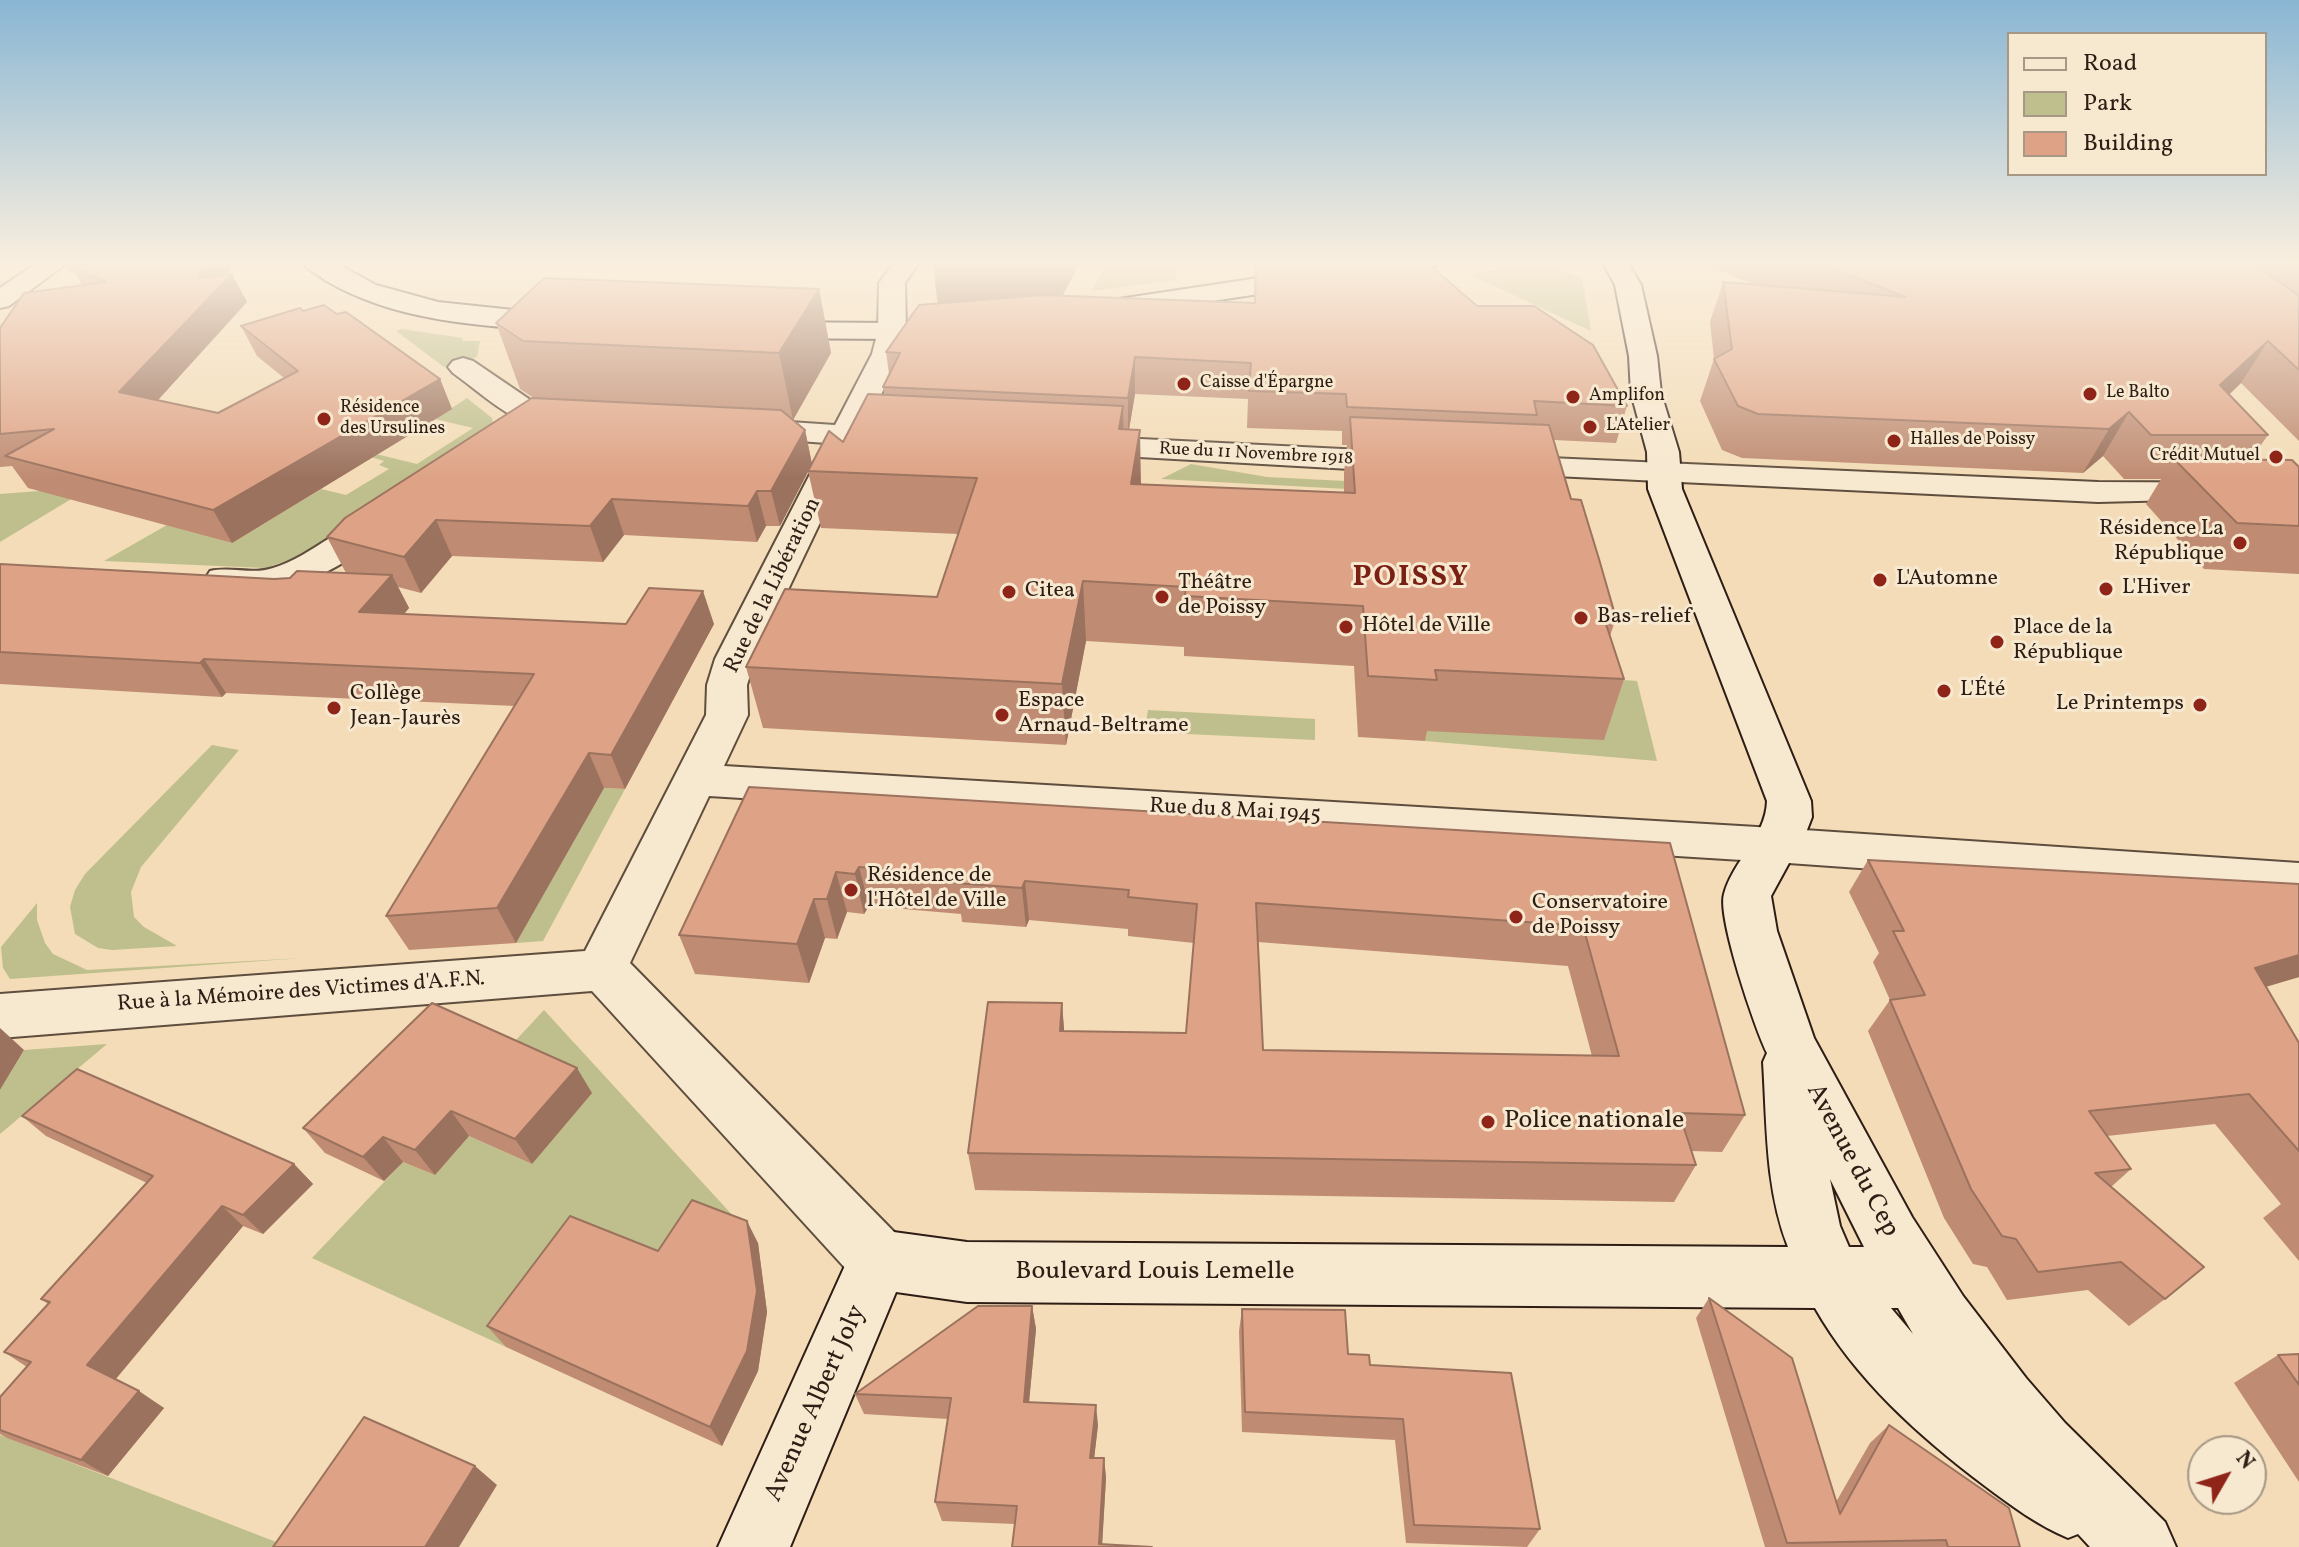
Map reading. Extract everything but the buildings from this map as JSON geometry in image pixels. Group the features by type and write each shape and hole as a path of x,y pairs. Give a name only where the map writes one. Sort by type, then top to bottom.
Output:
{"street":[{"name":"Rue de la Libération","path":"601,970 727,715 728,674 848,435 886,354 891,333"},
{"path":"1638,333 1646,393 1669,500 1786,787 1789,817 1774,845 2299,881"},
{"path":"463,367 524,428 601,422"},
{"path":"712,427 943,440"},
{"name":"Rue du 11 Novembre 1918","path":"1048,445 1453,464 1663,462"},
{"path":"1663,462 2098,492 2299,493"},
{"path":"184,578 276,581 332,555 409,505"},
{"name":"Rue du 8 Mai 1945","path":"696,780 1774,845"},
{"name":"Avenue du Cep","path":"1774,845 1747,896 1752,931 1789,1043 1915,1278"},
{"path":"601,970 614,979 879,1260"},
{"name":"Rue à la Mémoire des Victimes d'A.F.N.","path":"0,1016 601,970"},
{"name":"Avenue du Cep","path":"1789,1043 1804,1201 1811,1228 1833,1278"},
{"name":"Boulevard Louis Lemelle","path":"879,1260 967,1272 1915,1278"},
{"name":"Avenue Albert Joly","path":"754,1547 879,1260"},
{"path":"1833,1278 1874,1338 1951,1416 1991,1449 2130,1547"},
{"path":"1915,1278 1940,1319 2002,1402 2070,1478 2140,1547"}],"green space":[{"path":"399,333 430,333 463,338 462,341 480,341 477,357 444,367"},
{"path":"467,398 492,418 494,429 310,553 265,568 104,561 167,525 232,543 321,489 346,495 389,469 379,465 384,461 371,457 376,454 417,464 473,428 435,419"},
{"path":"1191,464 1267,477 1345,481 1347,489 1161,479"},
{"path":"91,487 0,542 0,494"},
{"path":"1597,678 1637,681 1657,761 1425,741 1423,731"},
{"path":"1148,710 1315,719 1315,740 1144,732"},
{"path":"212,745 239,750 141,867 131,892 134,917 144,927 177,946 112,950 98,948 75,934 70,907 75,890 85,874"},
{"path":"603,788 625,789 543,941 516,943"},
{"path":"37,903 37,920 45,943 53,954 87,970 303,958 10,979 3,968 1,947"},
{"path":"544,1010 758,1243 671,1273 585,1238 506,1347 312,1258 403,1162 435,1175 469,1136 532,1164 591,1093 503,1054"},
{"path":"107,1044 0,1134 0,1090 24,1050"},
{"path":"0,1435 289,1547 0,1547"}],"place":[{"name":"Caisse d'Épargne","path":"1184,384"},
{"name":"Le Balto","path":"2090,394"},
{"name":"Amplifon","path":"1573,397"},
{"name":"Résidence des Ursulines","path":"324,419"},
{"name":"L'Atelier","path":"1590,427"},
{"name":"Halles de Poissy","path":"1894,441"},
{"name":"Crédit Mutuel","path":"2276,457"},
{"name":"Résidence La République","path":"2240,543"},
{"name":"L'Automne","path":"1880,580"},
{"name":"L'Hiver","path":"2106,589"},
{"name":"Citea","path":"1009,592"},
{"name":"Théâtre de Poissy","path":"1162,597"},
{"name":"Bas-relief","path":"1581,618"},
{"name":"Hôtel de Ville","path":"1346,627"},
{"name":"Place de la République","path":"1997,642"},
{"name":"L'Été","path":"1944,691"},
{"name":"Le Printemps","path":"2200,705"},
{"name":"Collège Jean-Jaurès","path":"334,708"},
{"name":"Espace Arnaud-Beltrame","path":"1002,715"},
{"name":"Résidence de l'Hôtel de Ville","path":"851,890"},
{"name":"Conservatoire de Poissy","path":"1516,917"},
{"name":"Police nationale","path":"1488,1122"}],"district":[{"name":"POISSY","path":"1411,579"}]}
